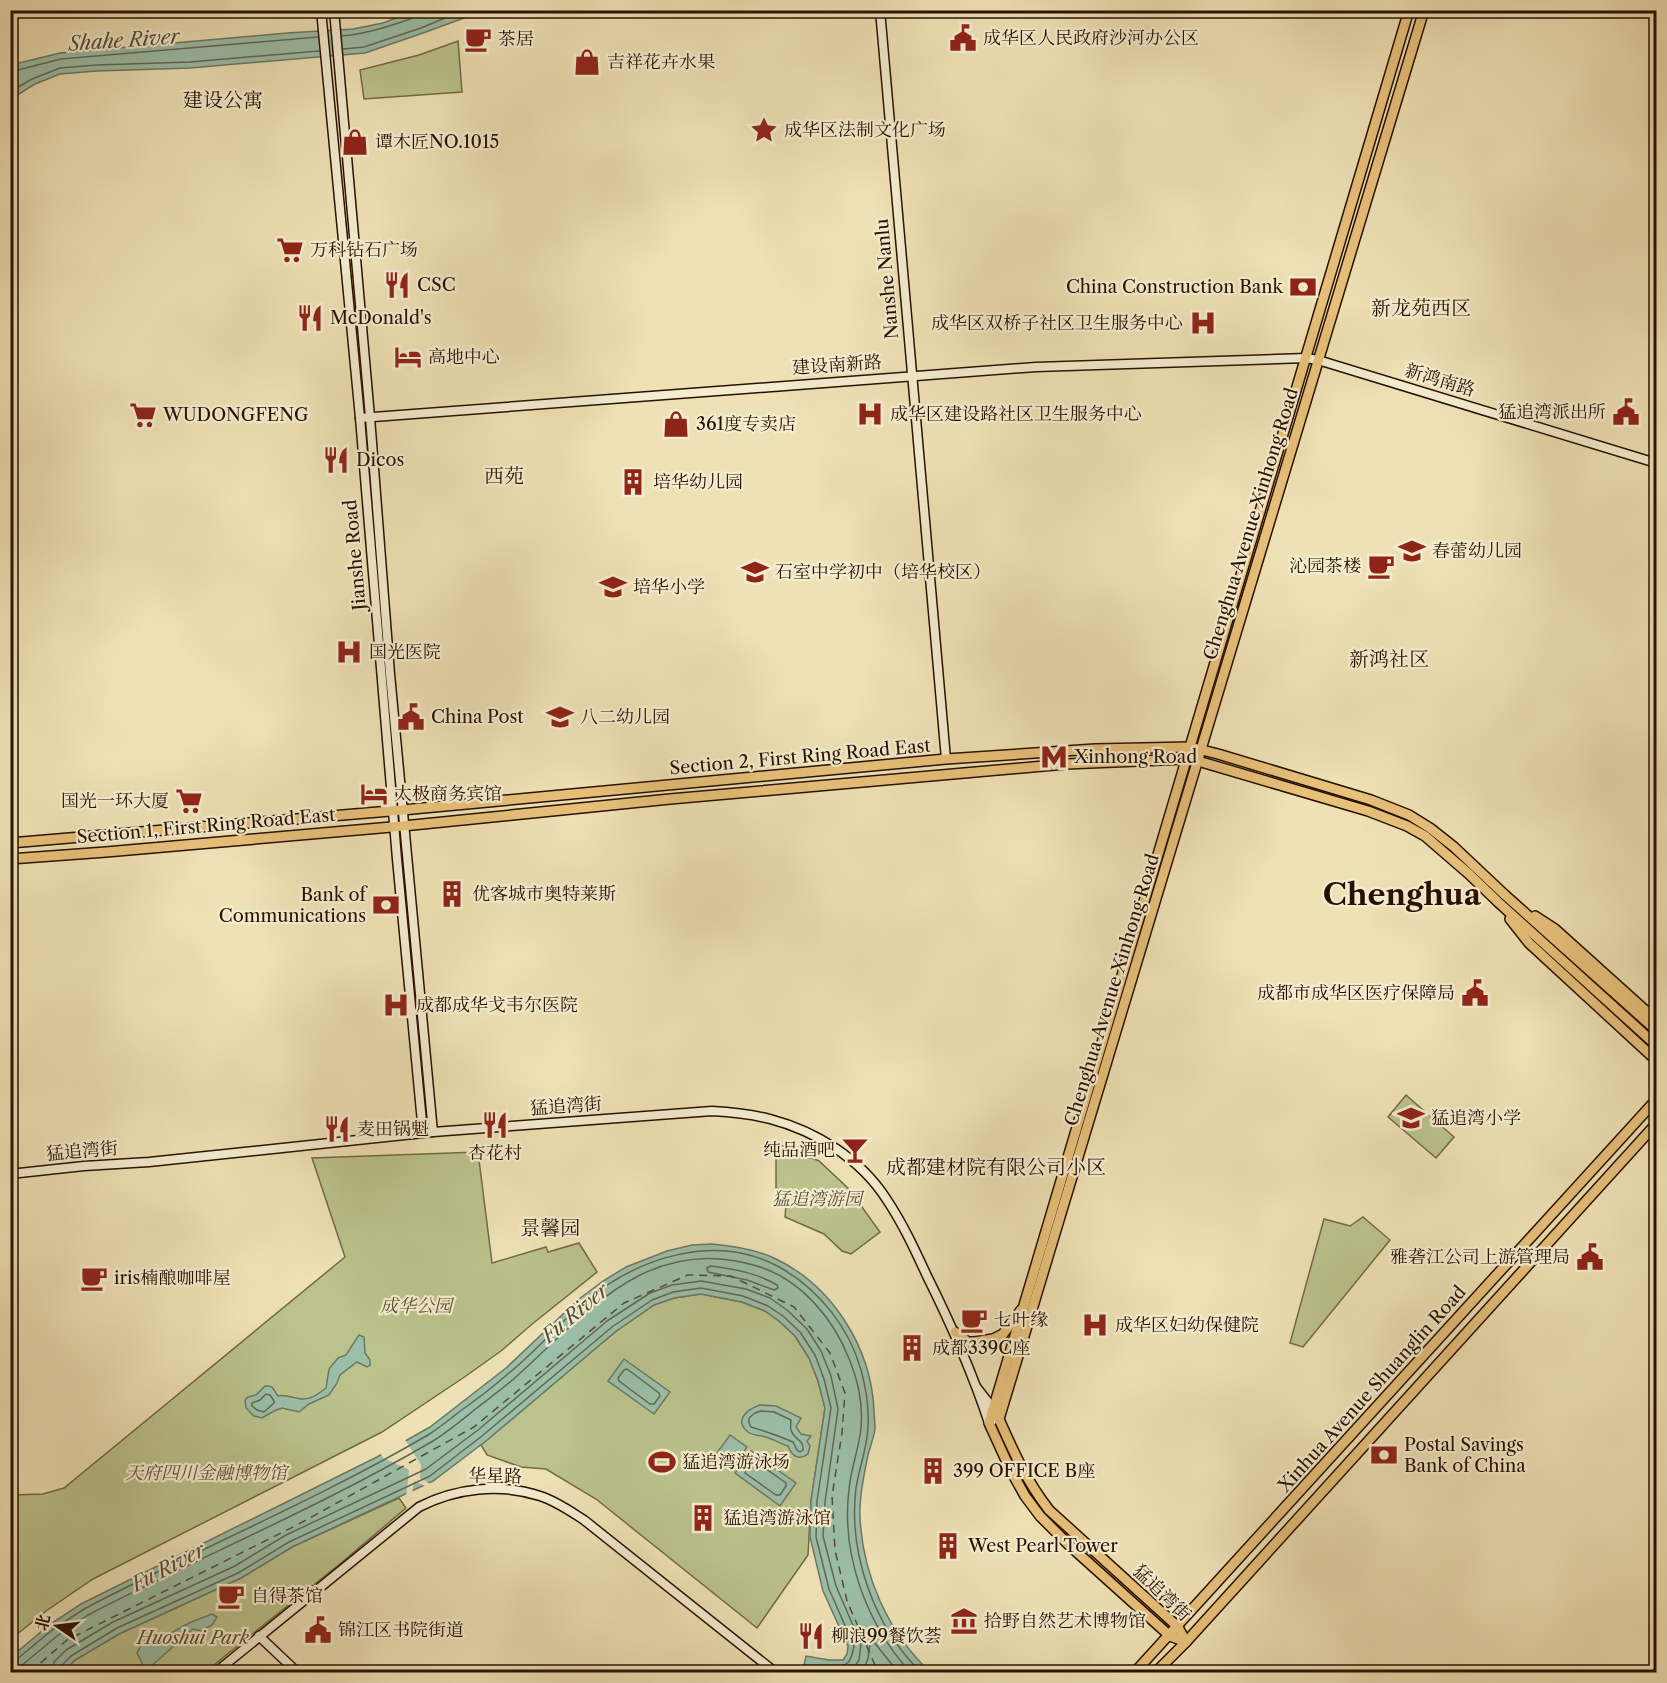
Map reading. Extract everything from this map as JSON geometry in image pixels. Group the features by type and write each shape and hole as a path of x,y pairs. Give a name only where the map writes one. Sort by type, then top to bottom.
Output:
{"main road":[{"name":"Chenghua Avenue Xinhong Road","path":"989,1423 1409,10"},
{"name":"Chenghua Avenue Xinhong Road","path":"999,1419 1424,10"},
{"name":"Section 2, First Ring Road East","path":"398,811 946,759 1095,749 1190,747 1371,800 1409,815 1441,837 1502,899"},
{"name":"Section 2, First Ring Road East","path":"399,826 1066,764 1187,759 1368,811 1407,826 1442,850 1502,899"},
{"name":"Section 1, First Ring Road East","path":"10,843 398,811"},
{"name":"Section 1, First Ring Road East","path":"10,859 399,826"},
{"path":"1502,899 1656,1030"},
{"path":"1502,899 1656,1046"},
{"path":"1502,899 1555,929 1656,1020"},
{"path":"1502,899 1529,944 1656,1060"},
{"name":"Xinhua Avenue Shuanglin Road","path":"1135,1672 1656,1100"},
{"name":"Xinhua Avenue Shuanglin Road","path":"1156,1672 1186,1642 1656,1124"},
{"path":"955,1332 968,1342 993,1339 1003,1334 1024,1306"},
{"name":"猛追湾街","path":"999,1419 1023,1471 1049,1510 1178,1627 1186,1642"},
{"name":"猛追湾街","path":"989,1423 1010,1469 1025,1496 1040,1516 1170,1636 1186,1642"}],"street":[{"name":"Jianshe Road","path":"321,10 398,811"},
{"name":"Jianshe Road","path":"334,10 370,417 399,826 434,1132"},
{"name":"Nanshe Nanlu","path":"880,10 946,759"},
{"name":"建设南新路","path":"360,418 1036,367 1306,358 1318,360"},
{"name":"新鸿南路","path":"1318,360 1656,463"},
{"name":"Jianshe Road","path":"399,826 398,871 423,1133"},
{"name":"猛追湾街","path":"10,1173 149,1162 434,1132 712,1111 769,1118 795,1126 820,1138 848,1157 871,1179 886,1198 904,1228 955,1332 989,1423"},
{"name":"猛追湾街","path":"977,1388 999,1419"},
{"path":"989,1423 999,1419"},
{"name":"华星路","path":"216,1672 419,1507 448,1494 493,1489 521,1491 542,1497 584,1520 775,1672"},
{"path":"259,1636 297,1672"}],"green space":[{"path":"458,41 462,92 364,99 360,70 419,55"},
{"path":"1406,1095 1454,1137 1436,1158 1388,1117"},
{"name":"猛追湾游园","path":"776,1143 819,1161 849,1189 880,1232 851,1254 842,1251 824,1234 785,1217 787,1194 776,1188"},
{"name":"成华公园","path":"478,1152 492,1263 546,1247 548,1252 579,1243 597,1272 501,1351 382,1432 93,1579 46,1611 11,1639 11,1495 43,1494 64,1488 345,1257 312,1158"},
{"path":"1363,1217 1390,1240 1303,1347 1290,1343 1324,1219 1350,1226"},
{"name":"猛追湾游泳场","path":"701,1294 742,1302 765,1311 779,1321 795,1336 809,1358 825,1408 811,1501 808,1555 757,1628 596,1499 546,1469 521,1467 487,1455 481,1445 615,1332 654,1305 674,1298"},
{"name":"Huoshui Park","path":"399,1498 406,1508 205,1672 63,1672 75,1660 119,1634 241,1578 292,1547"}],"water":[{"path":"415,11 476,11 464,18 365,53 190,68 60,74 35,84 11,99 10,67 60,53 353,29 383,23"},
{"name":"Fu River","path":"712,1244 759,1252 795,1270 814,1284 830,1301 845,1320 856,1341 871,1386 875,1427 860,1503 862,1540 866,1561 880,1602 890,1621 915,1656 930,1672 833,1672 804,1665 806,1656 843,1660 848,1646 823,1591 810,1537 811,1501 825,1408 818,1381 809,1358 795,1336 779,1321 765,1311 742,1302 701,1294 674,1298 654,1305 615,1332 486,1441 433,1481 292,1547 241,1578 119,1634 75,1660 63,1672 11,1672 11,1657 49,1625 81,1604 377,1457 430,1427 506,1368 579,1299 603,1281 626,1267 667,1251 692,1245"},
{"path":"359,1335 364,1337 365,1353 370,1360 370,1365 367,1367 357,1362 340,1375 329,1395 309,1404 299,1412 282,1408 262,1418 254,1416 246,1408 245,1400 256,1395 265,1386 272,1387 278,1396 303,1399 318,1394 326,1388 329,1369 338,1358 346,1355"},
{"path":"624,1359 670,1392 654,1414 608,1381"},
{"path":"760,1405 776,1406 801,1418 796,1427 801,1434 811,1436 807,1441 810,1446 808,1454 798,1457 791,1452 788,1446 748,1432 744,1428 742,1419 744,1416 751,1409"},
{"path":"730,1435 747,1447 731,1470 714,1457"},
{"path":"751,1451 796,1483 780,1506 735,1473"},
{"path":"212,1614 217,1617 212,1625 201,1631 193,1629 149,1668 144,1667 137,1653 147,1639 162,1638 191,1622"}],"pier":[{"path":"404,1438 421,1465 420,1478 432,1485 414,1493 425,1486 414,1481 412,1494 406,1497 408,1469 383,1458 380,1452"}],"ferry route":[{"path":"30,1672 67,1640 297,1525 474,1427 624,1303 688,1275 731,1276 794,1307 830,1353 845,1393 842,1433 832,1496 835,1550 847,1601 878,1672"}],"place":[{"name":"成华区人民政府沙河办公区","path":"963,38"},
{"name":"茶居","path":"478,39"},
{"name":"吉祥花卉水果","path":"587,62"},
{"name":"成华区法制文化广场","path":"764,130"},
{"name":"谭木匠NO.1015","path":"355,142"},
{"name":"万科钻石广场","path":"290,250"},
{"name":"CSC","path":"397,285"},
{"name":"China Construction Bank","path":"1303,287"},
{"name":"McDonald's","path":"310,318"},
{"name":"成华区双桥子社区卫生服务中心","path":"1203,323"},
{"name":"高地中心","path":"408,357"},
{"name":"猛追湾派出所","path":"1626,412"},
{"name":"成华区建设路社区卫生服务中心","path":"870,414"},
{"name":"WUDONGFENG","path":"143,415"},
{"name":"361度专卖店","path":"676,424"},
{"name":"Dicos","path":"336,460"},
{"name":"培华幼儿园","path":"633,482"},
{"name":"春蕾幼儿园","path":"1412,551"},
{"name":"沁园茶楼","path":"1381,566"},
{"name":"石室中学初中（培华校区）","path":"755,572"},
{"name":"培华小学","path":"613,587"},
{"name":"国光医院","path":"349,652"},
{"name":"China Post","path":"411,717"},
{"name":"八二幼儿园","path":"560,717"},
{"name":"Xinhong Road","path":"1054,757"},
{"name":"太极商务宾馆","path":"374,794"},
{"name":"国光一环大厦","path":"189,801"},
{"name":"优客城市奥特莱斯","path":"452,894"},
{"name":"Bank of Communications","path":"386,905"},
{"name":"成都市成华区医疗保障局","path":"1475,993"},
{"name":"成都成华戈韦尔医院","path":"396,1005"},
{"name":"猛追湾小学","path":"1411,1118"},
{"name":"杏花村","path":"495,1125"},
{"name":"麦田锅魁","path":"337,1129"},
{"name":"纯品酒吧","path":"855,1150"},
{"name":"雅砻江公司上游管理局","path":"1590,1257"},
{"name":"iris楠酿咖啡屋","path":"94,1278"},
{"name":"七叶缘","path":"974,1320"},
{"name":"成华区妇幼保健院","path":"1095,1325"},
{"name":"成都339C座","path":"912,1348"},
{"name":"Postal Savings Bank of China","path":"1384,1455"},
{"name":"猛追湾游泳场","path":"662,1462"},
{"name":"399 OFFICE B座","path":"933,1471"},
{"name":"猛追湾游泳馆","path":"703,1518"},
{"name":"West Pearl Tower","path":"948,1546"},
{"name":"自得茶馆","path":"231,1596"},
{"name":"拾野自然艺术博物馆","path":"964,1621"},
{"name":"锦江区书院街道","path":"318,1630"},
{"name":"柳浪99餐饮荟","path":"811,1636"}],"district":[{"name":"建设公寓","path":"223,100"},
{"name":"新龙苑西区","path":"1421,308"},
{"name":"西苑","path":"504,476"},
{"name":"新鸿社区","path":"1389,659"},
{"name":"Chenghua","path":"1402,895"},
{"name":"成都建材院有限公司小区","path":"996,1167"},
{"name":"景馨园","path":"550,1228"}],"water label":[{"name":"Shahe River","path":"124,40"}],"park label":[{"name":"天府四川金融博物馆","path":"206,1473"}]}
